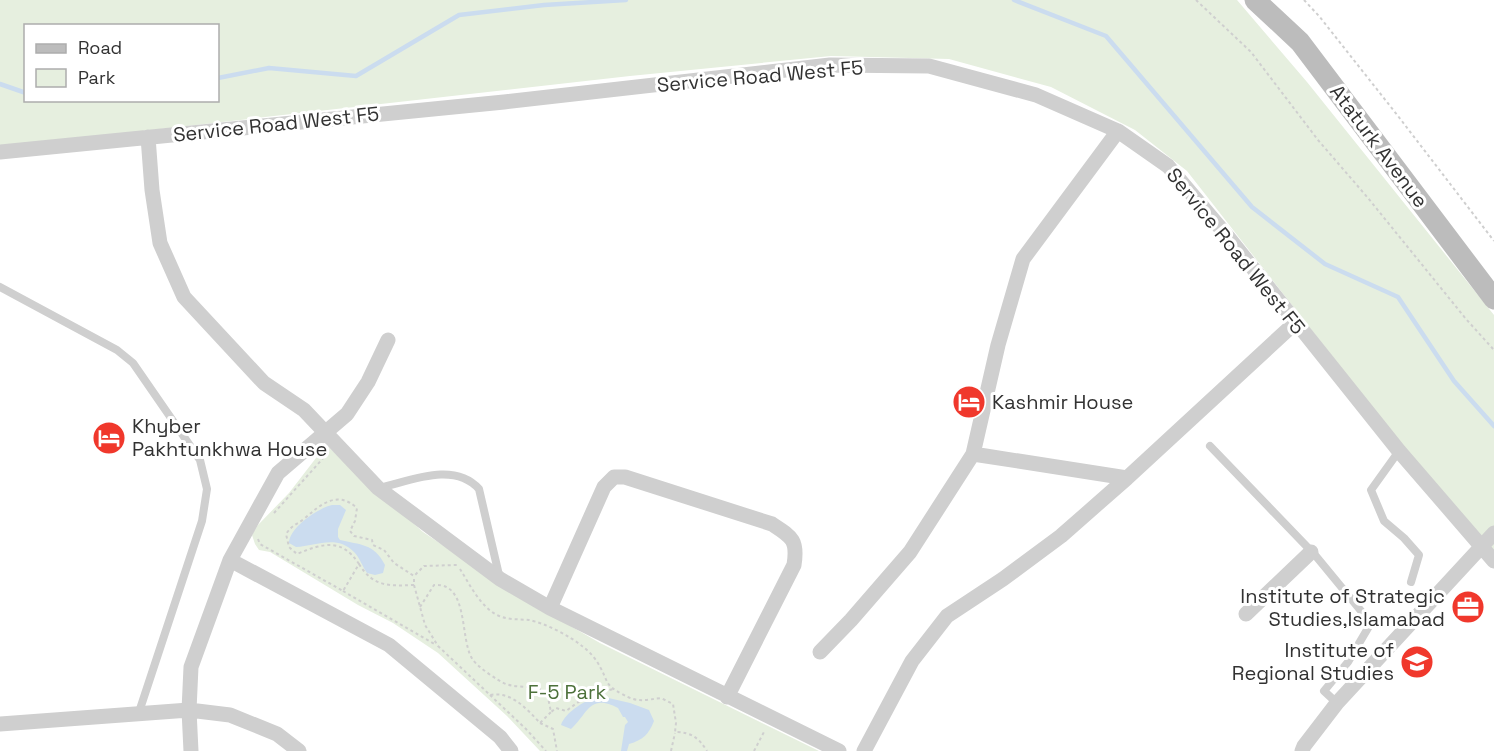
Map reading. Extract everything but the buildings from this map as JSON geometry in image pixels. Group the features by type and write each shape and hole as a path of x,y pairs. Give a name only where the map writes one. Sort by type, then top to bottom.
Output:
{"street":[{"name":"Ataturk Avenue","path":"1255,0 1300,42 1494,299"},
{"name":"Service Road West F5","path":"0,152 504,102 830,65 929,66 1036,95 1118,131 1168,166 1228,237 1399,451 1494,561"},
{"path":"820,652 910,552 973,454 998,345 1023,259 1118,131"},
{"path":"148,137 152,190 160,243 184,297 264,383 304,410 378,488 500,579 550,608 839,751"},
{"path":"864,751 912,661 947,616 1003,579 1061,536 1295,323"},
{"path":"191,751 189,710 191,667 230,560 278,473 324,431 347,414 368,382 388,340"},
{"path":"973,454 1127,478"},
{"path":"550,608 604,487 614,477 625,477 772,524 790,536 796,550 794,565 727,697"},
{"path":"1302,751 1337,704 1494,533"},
{"path":"1246,614 1311,552"},
{"path":"230,560 389,645 500,737 511,751"},
{"path":"0,724 189,710 230,715 277,734 299,751"}],"lane":[{"path":"0,287 117,350 133,363 200,460 207,489 202,520 139,712"},
{"path":"1210,446 1311,552 1371,623 1348,662 1324,691 1337,704"},
{"path":"1399,451 1371,490 1384,521 1419,555 1411,582"},
{"path":"378,488 445,473 471,480 479,489 500,579"}],"path":[{"path":"1196,0 1251,52 1318,140 1494,350"},
{"path":"1304,0 1391,107 1494,241"},
{"path":"268,520 328,453"},
{"path":"414,576 394,563 384,550 373,546 372,540 354,536 350,531 355,521 357,508 348,500 333,499 321,505 301,521 292,525 286,534 289,547 297,554 324,545 339,545 351,553 366,576 376,582 387,585 414,585"},
{"path":"258,537 260,544 438,646 526,729 546,751"},
{"path":"343,591 359,564"},
{"path":"438,646 425,625 414,585 414,576 424,566 458,565 476,594 498,616 531,620 568,636 585,647 601,667 605,682 620,694 639,701 661,698 673,704 676,723 671,751"},
{"path":"420,607 434,585 443,584 451,589 461,608 466,630 467,650 474,662 506,684 542,690 547,693 551,712"},
{"path":"540,723 556,708 566,711 592,692 606,692 614,689"},
{"path":"489,695 501,693 523,705 540,723 553,729 557,751"},
{"path":"754,751 766,727"},
{"path":"675,732 696,736 707,751"}],"green space":[{"path":"0,0 1237,0 1307,82 1494,315 1494,559 1187,171 1135,130 1051,87 949,59 831,56 630,76 0,147"},
{"name":"F-5 Park","path":"326,445 423,532 520,597 600,643 819,751 540,751 507,716 438,653 393,623 358,605 270,552 259,550 252,535 257,526 289,493"}],"water":[{"path":"332,505 340,505 346,510 338,529 340,540 371,549 385,565 383,573 375,575 367,573 354,552 340,543 326,542 296,547 289,543 290,537 299,525 319,510"},
{"path":"600,696 649,710 654,721 650,730 638,741 629,744 627,751 621,751 625,725 628,722 618,708 608,704 595,704 590,707 571,729 561,725 567,715 577,707"}],"waterway":[{"path":"219,78 269,68 356,76 459,15 544,5 626,0"},
{"path":"1014,0 1106,36 1252,207 1325,264 1398,297 1454,381 1494,426"},
{"path":"0,84 24,92"}],"place":[{"name":"Kashmir House","path":"969,402"},
{"name":"Khyber Pakhtunkhwa House","path":"109,438"},
{"name":"Institute of Strategic Studies,Islamabad","path":"1468,607"},
{"name":"Institute of Regional Studies","path":"1417,662"}]}
